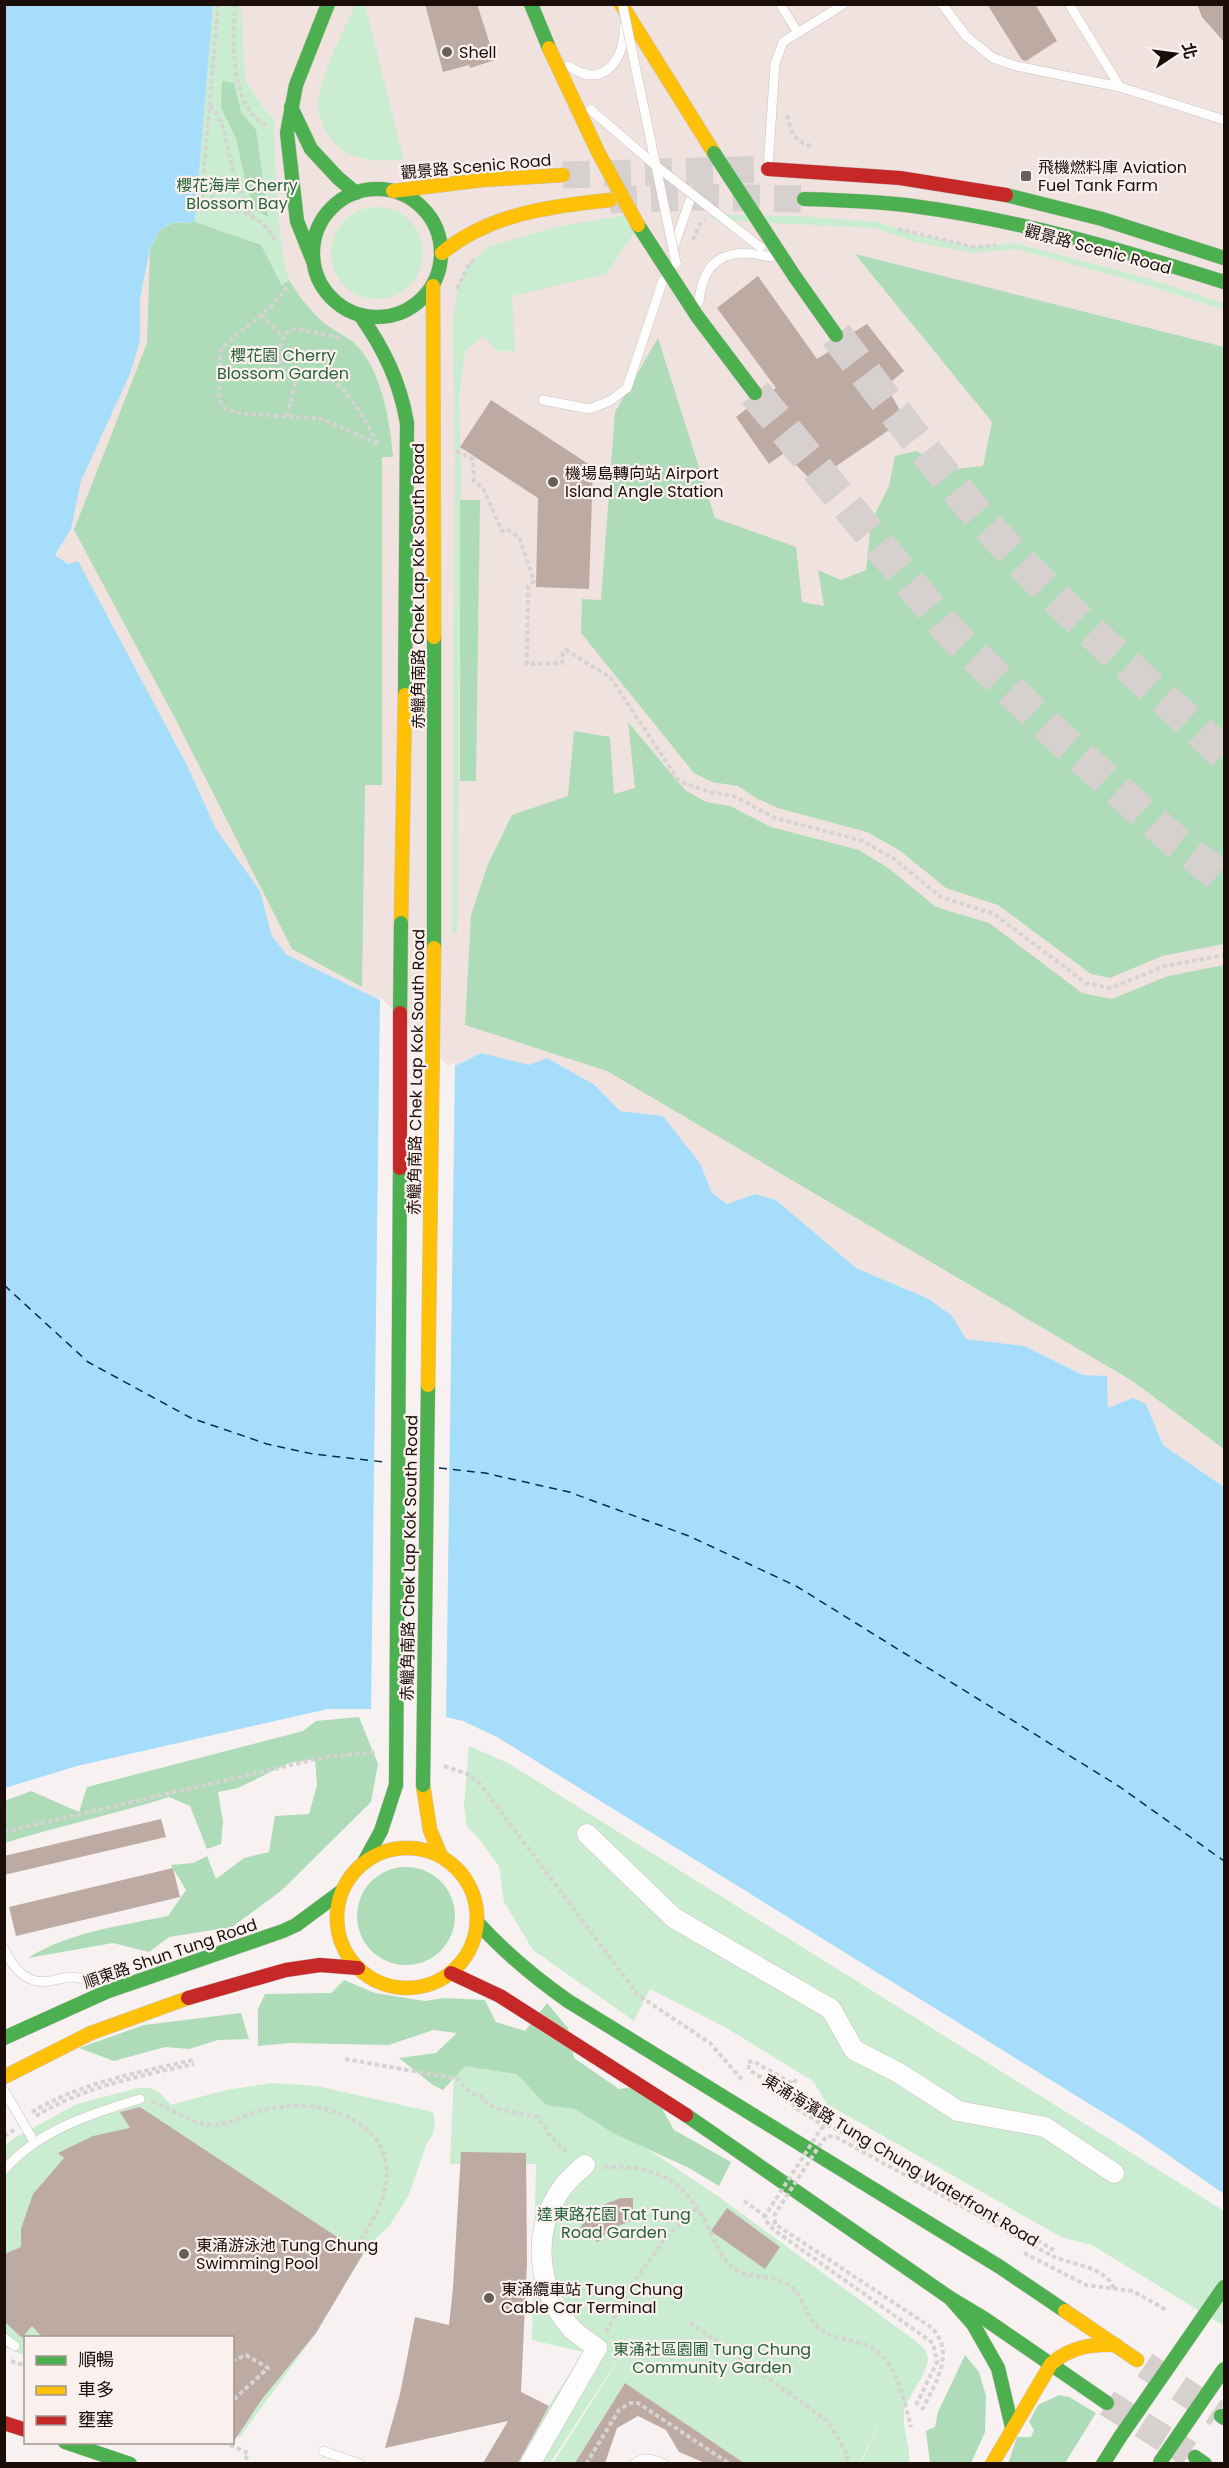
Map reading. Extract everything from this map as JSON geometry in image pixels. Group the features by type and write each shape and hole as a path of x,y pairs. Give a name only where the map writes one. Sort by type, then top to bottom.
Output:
{"main road":[{"path":"314,265 315,238 326,214 341,200 369,189 393,191 404,195 424,209 439,235 442,253 441,265 433,286 420,302 401,314 381,318 348,311 330,297 322,287 297,221 286,133 291,106 328,4"},
{"path":"531,4 568,91 601,157 684,297 755,393"},
{"path":"622,6 795,277 836,334"},
{"path":"291,106 311,149 338,178 356,193"},
{"name":"觀景路 Scenic Road","path":"768,169 855,173 977,189 1019,198 1146,233 1224,258"},
{"name":"觀景路 Scenic Road","path":"393,191 482,180 563,175"},
{"name":"觀景路 Scenic Road","path":"804,199 850,199 1016,222 1142,256 1224,282"},
{"path":"442,253 453,242 480,226 562,205 610,200"},
{"name":"赤鱲角南路 Chek Lap Kok South Road","path":"433,286 435,948 423,1785 430,1830 441,1856"},
{"name":"赤鱲角南路 Chek Lap Kok South Road","path":"360,315 382,345 394,368 404,399 407,423 405,778 401,923 396,1785 381,1831 364,1862"},
{"path":"409,1847 430,1851 441,1856 455,1866 467,1880 475,1900 477,1922 470,1950 451,1973 432,1984 403,1988 379,1982 358,1968 346,1951 337,1918 342,1891 351,1875 364,1862 379,1853 409,1847"},
{"name":"順東路 Shun Tung Road","path":"4,2038 70,2006 112,1989 283,1931 296,1925 342,1891"},
{"path":"477,1922 523,1969 568,2001 1000,2267 1137,2360"},
{"path":"4,2077 91,2033 196,1995 286,1970 320,1965 358,1968"},
{"path":"451,1973 500,1996 691,2118 950,2298 1107,2403"},
{"path":"1104,2463 1224,2287"},
{"path":"950,2298 973,2324 998,2368 1012,2427"},
{"path":"992,2463 1051,2364 1061,2354 1072,2349 1101,2344 1116,2345"},
{"path":"1159,2463 1224,2369"},
{"path":"4,2423 24,2429"},
{"path":"71,2444 130,2463"}],"street":[{"path":"586,1834 674,1918 831,2009 854,2050 899,2073 958,2111 1045,2127 1114,2173"},
{"path":"530,2463 597,2348 573,2330 554,2305 543,2276 541,2244 547,2214 562,2187 585,2165"}],"lane":[{"path":"780,4 798,33"},
{"path":"768,169 775,64 783,42 844,4"},
{"path":"942,4 966,36 993,58 1016,66 1120,87 1224,120"},
{"path":"1069,4 1120,87"},
{"path":"549,48 561,60 584,75 596,76 607,71 616,61 622,47 622,6"},
{"path":"622,6 654,165 684,297"},
{"path":"568,91 654,165 774,258 795,277"},
{"path":"543,400 589,409 610,401 627,388 691,197"},
{"path":"697,316 703,281 708,269 715,261 739,253 754,253 774,258"},
{"path":"4,1949 15,1969 29,1979 39,1982 78,1977 112,1989"},
{"path":"4,2091 34,2141"},
{"path":"4,2170 20,2152 34,2141 84,2116 140,2099"},
{"path":"4,2338 15,2346"},
{"path":"1012,2427 1028,2432"},
{"path":"323,2451 360,2463"},
{"path":"634,2463 651,2458 664,2463"}],"path":[{"path":"202,198 218,4"},
{"path":"235,4 236,73 241,93 250,112 271,131"},
{"path":"210,105 219,116 227,135 232,167 251,217"},
{"path":"203,182 211,197 222,208 251,217 266,226 276,240"},
{"path":"693,240 700,224"},
{"name":"觀景路 Scenic Road","path":"887,225 918,236 974,247 1005,244"},
{"path":"287,287 270,308 223,346 220,355 219,396 222,407 228,411 323,419 388,448"},
{"path":"261,315 283,337"},
{"path":"340,338 299,329 290,330 283,337 280,360 285,369 297,375 318,375 330,378 348,397 380,445"},
{"path":"287,416 297,375"},
{"path":"460,452 473,459 474,481 483,488 501,531 506,529 519,537 534,581 528,586 527,664 562,663 563,653 566,650 610,677 679,781 710,792 734,796 775,818 863,841 894,859 941,897 994,914 1086,983 1111,988 1165,966 1224,955"},
{"path":"4,1832 325,1757 380,1751"},
{"name":"東涌海濱路 Tung Chung Waterfront Road","path":"442,1765 462,1771 481,1785 638,1995 710,2043 749,2088"},
{"path":"345,2059 458,2079 468,2091 481,2096 487,2104 500,2110 511,2110 538,2117 562,2149 585,2165 642,2168 659,2173 671,2180 697,2208 720,2252 733,2269 759,2278 788,2284 795,2290 810,2318 819,2328 829,2334 870,2346 876,2350 886,2361 900,2384 911,2427"},
{"path":"796,2079 793,2084 753,2061 748,2062 749,2070 783,2091 797,2109 1054,2250"},
{"path":"26,2116 45,2104 78,2090 138,2072 193,2062 130,2078 81,2094 31,2119"},
{"path":"140,2099 154,2102 200,2123 231,2123 247,2115 272,2108 298,2106 330,2110 366,2127 380,2146 387,2176 383,2197 361,2240"},
{"path":"4,2129 16,2122"},
{"path":"4,2136 22,2125"},
{"name":"東涌海濱路 Tung Chung Waterfront Road","path":"811,2125 913,2187"},
{"path":"825,2126 765,2216 766,2224 933,2343 937,2362 916,2405"},
{"path":"922,2410 941,2372 944,2357 940,2336 932,2328 775,2224 775,2214 827,2136 836,2137 1052,2256 1091,2268 1111,2282 1114,2290"},
{"path":"744,2201 765,2216"},
{"path":"597,2348 633,2283 666,2237 697,2208"},
{"name":"東涌海濱路 Tung Chung Waterfront Road","path":"1016,2248 1086,2285 1133,2291 1168,2311"},
{"path":"690,2322 829,2422 849,2457 845,2463"},
{"path":"234,2360 246,2355 268,2368 234,2399"},
{"path":"4,2358 24,2365"},
{"path":"586,2463 619,2410 630,2403 638,2403 730,2463"},
{"path":"228,2444 248,2453 244,2463"}],"shaded area":[{"path":"213,5 1224,5 1224,1487 1163,1445 1146,1403 1108,1409 1107,1377 1083,1375 1024,1346 965,1339 952,1316 929,1299 856,1268 776,1200 755,1194 728,1204 712,1193 700,1163 663,1116 620,1111 595,1084 481,1053 447,1070 380,1000 287,955 272,936 260,891 216,829 188,767 78,562 68,564 55,555 71,529 81,481 130,374 140,341 140,299 150,249 195,222"}],"green space":[{"name":"櫻花海岸 Cherry Blossom Bay","path":"213,5 241,5 245,79 264,109 274,119 279,220 283,257 289,279 304,304 315,316 357,345 366,357 379,383 393,457 282,286 261,245 195,222"},
{"path":"355,5 365,5 404,160 369,160 349,153 340,148 327,134 320,116 319,96 325,72"},
{"path":"222,81 234,83 241,112 256,130 268,217 256,210 248,192 236,138 221,108"},
{"path":"377,207 395,210 410,220 420,235 423,253 420,271 410,286 395,296 377,299 359,296 344,286 334,271 331,253 334,235 344,220 359,210"},
{"path":"639,213 633,234 606,274 512,296 515,351 498,351 483,336 465,351 459,397 461,465 457,934 452,934 455,451 453,321 458,286 469,264 490,246 559,226"},
{"path":"711,214 800,216 877,222 918,235 974,247 1015,243 1143,277 1224,303 1224,310 1140,283 1016,249 974,253 915,242 875,228 712,220"},
{"name":"櫻花園 Cherry Blossom Garden","path":"195,222 261,245 282,286 289,280 319,318 355,344 364,355 378,382 387,413 393,457 382,457 382,785 365,785 362,987 292,949 177,722 74,530 147,343 150,249 159,231 172,223"},
{"path":"855,254 1224,347 1224,944 1162,956 1110,978 1091,974 998,905 946,888 899,850 867,832 778,808 756,798 738,786 712,782 694,773 581,633 582,599 601,600 615,412 658,338 715,518 796,547 802,602 824,606 818,570 841,580 866,570 871,522 889,486 895,456 916,451 956,469 983,466 992,422"},
{"path":"460,500 480,500 476,781 460,781"},
{"path":"628,722 685,790 706,802 730,806 771,827 859,850 888,868 936,907 989,923 1082,993 1112,999 1168,976 1224,965 1224,1449 1131,1380 607,1071 465,1025 471,915 488,864 512,815 568,796 574,731 610,737 614,794 635,788"},
{"path":"359,1717 378,1764 371,1802 281,1891 232,1927 169,1937 149,1952 113,1943 28,1958 78,1936 168,1916 186,1890 171,1865 193,1863 207,1856 216,1879 244,1858 269,1852 275,1816 309,1814 317,1785 315,1759 289,1763 238,1788 218,1792 223,1821 221,1844 207,1849 190,1806 169,1797 5,1843 4,1801 31,1791 79,1812 87,1787 303,1731 316,1721"},
{"path":"469,1746 508,1763 1224,2211 1224,2326 1092,2245 1061,2237 827,2104 813,2081 723,2026 650,1989 634,2021 533,1950 504,1902 499,1866 476,1835 467,1827 464,1805"},
{"path":"406,1867 425,1870 441,1881 452,1897 455,1916 452,1935 441,1951 425,1962 406,1965 387,1962 371,1951 360,1935 357,1916 360,1897 371,1881 387,1870"},
{"path":"344,1980 375,1993 425,2001 444,1998 485,2000 496,2022 525,2031 547,2003 568,2028 574,2058 619,2089 649,2085 674,2130 731,2162 719,2186 689,2168 613,2133 575,2109 546,2105 517,2074 465,2066 443,2090 433,2085 399,2058 436,2053 457,2033 433,2030 389,2045 290,2043 258,2046 258,2009 265,1994 331,1993"},
{"path":"241,2013 249,2039 218,2040 189,2049 165,2047 114,2061 79,2048 144,2025"},
{"name":"達東路花園 Tat Tung Road Garden","path":"455,2048 526,2067 719,2197 922,2347 928,2358 927,2365 904,2412 909,2463 861,2463 890,2398 860,2463 744,2463 625,2383 575,2463 553,2463 637,2331 550,2463 513,2463 583,2352 532,2340 536,2164 450,2164"},
{"name":"東涌游泳池 Tung Chung Swimming Pool","path":"272,2083 317,2086 433,2112 435,2120 433,2134 427,2143 408,2197 389,2226 368,2246 316,2333 240,2437 234,2434 234,2336 24,2336 24,2356 5,2347 5,2147 11,2140 77,2104 138,2088 151,2088 161,2094 171,2105 226,2090"},
{"path":"965,2355 979,2372 986,2396 985,2432 971,2463 930,2463 926,2431 935,2427 938,2412"},
{"path":"1059,2395 1069,2397 1096,2413 1065,2463 1008,2464 1017,2437 1031,2437 1034,2430 1029,2422 1038,2405"}],"water":[{"path":"5,5 213,5 195,222 171,223 159,231 150,249 140,299 140,341 130,374 81,481 71,529 55,555 68,564 78,561 188,767 216,829 260,891 272,936 287,955 380,1000 447,1070 481,1053 529,1065 547,1058 595,1085 620,1111 663,1116 700,1163 712,1193 727,1204 755,1194 776,1200 856,1268 929,1299 952,1316 966,1339 1024,1346 1083,1375 1107,1376 1108,1408 1133,1398 1146,1404 1163,1445 1224,1487 1224,2194 1138,2134 497,1737 463,1721 371,1709 328,1709 77,1766 5,1788"}],"pier":[{"path":"380,997 448,1066 455,1062 446,1720 371,1712"}],"building":[{"path":"425,4 477,4 495,60 470,68 469,65 443,72"},
{"path":"987,4 1035,4 1057,41 1026,61 1022,60"},
{"path":"1197,4 1224,4 1224,42 1202,17"},
{"path":"758,276 817,359 828,352 837,354 847,350 853,342 854,332 867,324 904,371 886,386 905,419 813,482 784,453 769,464 736,417 746,409 757,412 766,408 772,401 773,390 776,388 717,308"},
{"name":"機場島轉向站 Airport Island Angle Station","path":"491,400 593,467 589,589 536,587 538,498 460,447"},
{"path":"161,1819 166,1837 4,1875 4,1856"},
{"path":"173,1868 180,1897 16,1936 9,1907"},
{"name":"東涌游泳池 Tung Chung Swimming Pool","path":"140,2107 363,2254 316,2333 262,2399 234,2441 234,2336 41,2336 32,2326 22,2338 4,2321 4,2254 21,2247 21,2229 33,2194 64,2158 58,2153 93,2136 130,2128 120,2112"},
{"name":"東涌纜車站 Tung Chung Cable Car Terminal","path":"461,2152 526,2153 527,2262 521,2392 549,2406 518,2463 483,2463 508,2421 385,2448 400,2394 415,2317 449,2325"},
{"path":"621,2198 633,2198 633,2220 610,2229 598,2242 578,2232 584,2222 600,2206"},
{"path":"727,2208 780,2247 765,2269 711,2231"},
{"path":"625,2383 744,2463 705,2463 679,2452 666,2430 638,2416 617,2428 605,2463 575,2463"}],"ferry route":[{"path":"4,1285 88,1362 191,1418 267,1444 313,1454 384,1462"},
{"path":"439,1468 485,1473 569,1492 689,1536 796,1586 1120,1787 1224,1861"}],"tunnel":[{"path":"563,175 768,169"},
{"path":"610,200 691,197 804,199"},
{"path":"836,335 938,467 1004,544 1084,625 1224,754"},
{"path":"755,393 951,633 1062,740 1176,842 1224,879"},
{"path":"1145,2365 1218,2414"},
{"path":"1107,2403 1189,2454"}],"traffic: fast":[{"path":"313,261 297,221 287,133 296,85 328,4"},
{"path":"531,4 549,48"},
{"path":"291,107 311,149 338,178 356,193"},
{"path":"714,153 795,277"},
{"path":"377,189 402,194 422,208 436,228 441,253 436,278 422,298 402,312 377,317 352,312 332,298 318,278 313,253 318,228 332,208 352,194 377,189"},
{"path":"1006,195 1102,219 1224,258"},
{"path":"804,199 899,204 992,219 1109,248 1224,282"},
{"path":"638,225 697,316"},
{"path":"795,277 836,335"},
{"path":"360,315 390,366 407,423 405,695"},
{"path":"697,316 755,393"},
{"path":"434,637 434,948"},
{"path":"400,1013 401,923"},
{"path":"396,1785 400,1168"},
{"path":"423,1785 428,1385"},
{"path":"364,1862 381,1831 396,1785"},
{"path":"4,2038 106,1992 283,1931 296,1925 342,1891"},
{"path":"477,1922 520,1964 568,2001 1000,2267 1065,2311"},
{"path":"686,2115 950,2298 985,2319 1107,2403"},
{"path":"1120,2437 1224,2287"},
{"path":"950,2298 973,2324 998,2368 1012,2427"},
{"path":"1160,2462 1224,2369"},
{"path":"1103,2464 1120,2437"},
{"path":"71,2444 130,2464"},
{"path":"1195,2457 1205,2464"}],"traffic: slow":[{"path":"621,4 714,153"},
{"path":"549,48 598,152 638,225"},
{"path":"393,191 482,180 563,175"},
{"path":"442,253 480,229 522,214 565,205 610,200"},
{"path":"433,286 434,637"},
{"path":"401,923 405,695"},
{"path":"428,1385 434,948"},
{"path":"423,1785 430,1830 441,1856"},
{"path":"407,1848 434,1853 457,1868 472,1891 477,1918 472,1945 457,1968 434,1983 407,1988 380,1983 357,1968 342,1945 337,1918 342,1891 357,1868 380,1853 407,1848"},
{"path":"4,2077 91,2033 188,1998"},
{"path":"1065,2311 1137,2360"},
{"path":"992,2464 1051,2364 1073,2350 1098,2345 1116,2345"}],"traffic: jam":[{"path":"768,169 900,178 1006,195"},
{"path":"400,1013 400,1168"},
{"path":"188,1998 286,1970 320,1965 358,1968"},
{"path":"451,1973 500,1996 686,2115"},
{"path":"4,2423 24,2429"}],"place":[{"name":"Shell","path":"447,52"},
{"name":"飛機燃料庫 Aviation Fuel Tank Farm","path":"1026,176"},
{"name":"機場島轉向站 Airport Island Angle Station","path":"553,482"},
{"name":"東涌游泳池 Tung Chung Swimming Pool","path":"184,2254"},
{"name":"東涌纜車站 Tung Chung Cable Car Terminal","path":"489,2298"}],"park label":[{"name":"東涌社區園圃 Tung Chung Community Garden","path":"712,2358"}]}
